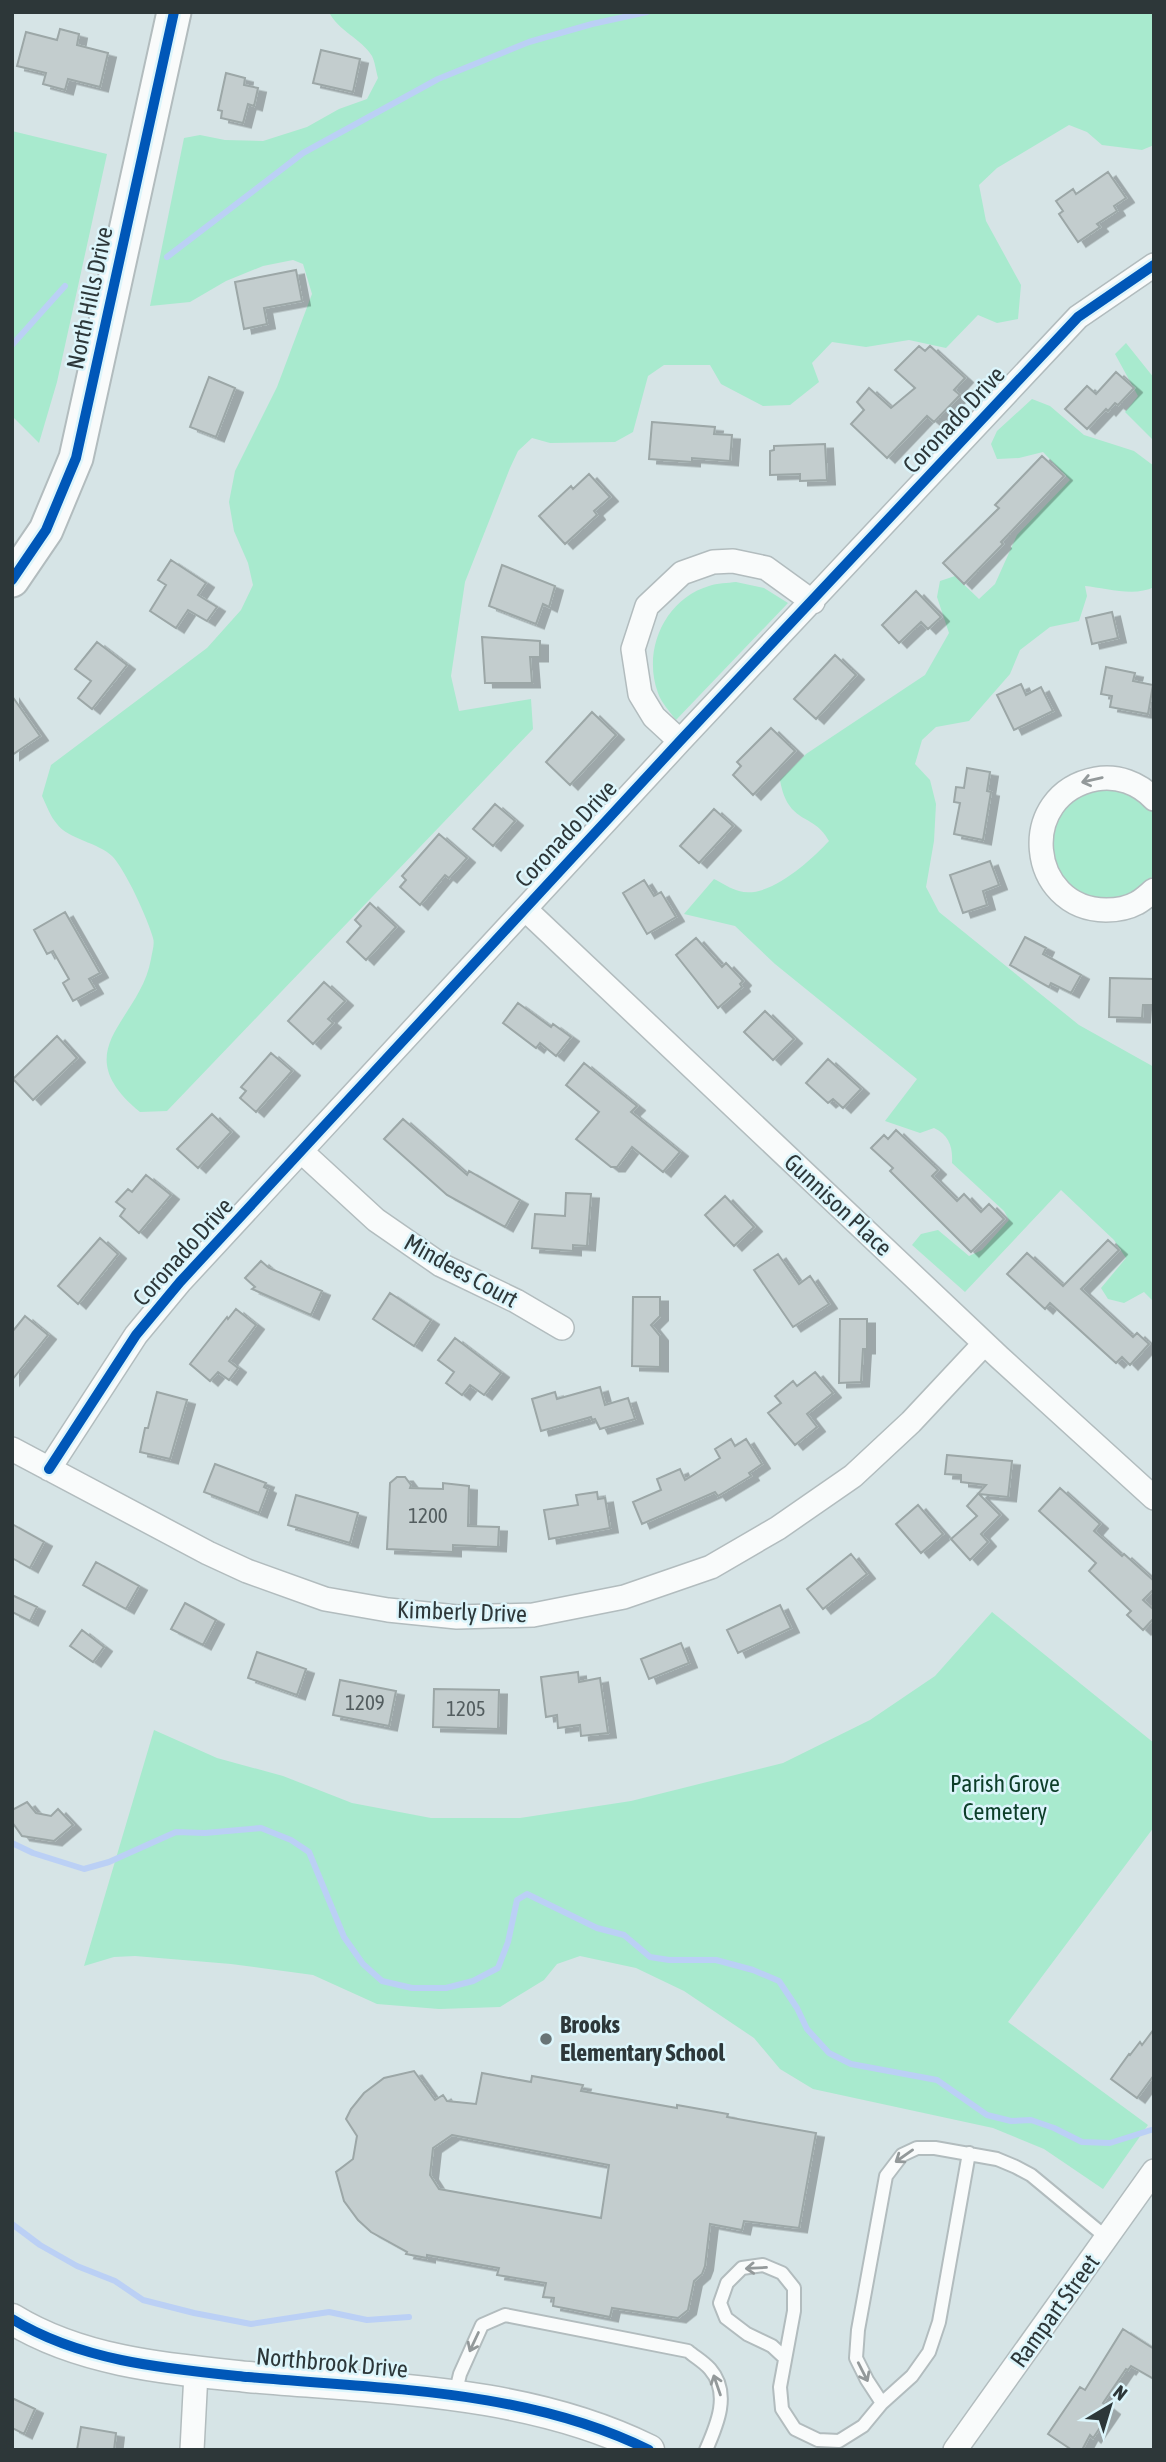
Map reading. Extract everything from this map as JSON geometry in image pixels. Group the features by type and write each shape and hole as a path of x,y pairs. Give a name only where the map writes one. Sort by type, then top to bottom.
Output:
{"main road":[{"name":"North Hills Drive","path":"12,580 46,530 76,458 174,12"}],"street":[{"name":"Coronado Drive","path":"49,1469 136,1335 180,1282 680,741 1078,317 1154,264"},
{"path":"680,741 653,717 640,694 633,649 647,606 682,573 713,562 733,561 766,568 813,602"},
{"path":"1154,799 1146,791 1126,780 1105,777 1083,782 1060,796 1047,813 1040,833 1040,854 1050,880 1069,899 1094,909 1118,910 1138,903 1154,890"},
{"name":"Gunnison Place","path":"525,909 984,1344 1154,1498"},
{"name":"Mindees Court","path":"302,1152 376,1220 441,1265 516,1301 562,1328"},
{"name":"Kimberly Drive","path":"12,1449 218,1558 257,1575 325,1598 388,1610 457,1616 533,1615 624,1597 705,1569 778,1528 853,1476 911,1422 984,1344"},
{"name":"Rampart Street","path":"955,2450 1154,2171"},
{"name":"Northbrook Drive","path":"12,2319 60,2343 84,2351 196,2373 456,2395 537,2411 596,2427 649,2450"},
{"path":"192,2450 196,2373"}],"lane":[{"path":"883,2403 856,2358 858,2330 887,2176 902,2154 916,2148 935,2148 997,2159 1031,2175 1107,2238"},
{"path":"785,2357 726,2318 720,2303 727,2283 742,2268 763,2265 782,2273 794,2288 794,2311 780,2387 782,2409 795,2429 818,2440 839,2441 863,2426 912,2376 929,2352 939,2322 969,2153"},
{"path":"456,2395 460,2374 482,2325 505,2315 688,2351 711,2370 721,2390 718,2424 706,2450"}],"green space":[{"path":"329,12 1154,12 1154,145 1142,150 1102,145 1087,132 1069,125 997,168 979,185 986,221 1021,285 1018,319 997,323 978,315 946,348 909,340 866,347 832,342 812,363 819,382 790,405 763,406 721,384 710,365 664,365 648,376 633,432 615,442 550,443 532,438 518,451 465,582 451,676 459,711 531,699 533,729 167,1111 140,1112 118,1090 108,1070 107,1053 113,1036 144,981 154,945 153,938 136,895 117,862 106,852 62,829 52,817 42,796 51,765 207,648 241,610 253,585 248,563 234,531 229,502 235,471 277,387 312,294 303,264 293,260 263,266 226,281 190,302 150,306 184,138 200,135 225,140 263,141 307,127 339,109 367,99 378,78 372,56"},
{"path":"12,131 107,154 57,382 39,443 12,416"},
{"path":"1126,343 1154,378 1154,441 1125,412 1138,396 1115,354"},
{"path":"1032,399 1050,406 1084,435 1134,451 1154,466 1154,587 1129,592 1085,586 1087,596 1079,621 1050,627 1020,650 1010,674 969,721 936,727 922,740 915,764 930,780 936,804 934,841 926,887 939,912 1079,1025 1154,1067 1154,1302 1144,1292 1124,1303 1108,1299 1101,1288 1126,1258 1114,1240 1061,1190 965,1292 912,1245 921,1234 938,1230 969,1256 982,1250 1009,1220 1004,1211 952,1163 951,1147 943,1134 934,1128 920,1133 885,1121 917,1079 775,964 735,926 684,914 714,879 739,891 763,890 788,876 829,841 823,832 789,805 780,780 806,754 925,675 949,633 937,597 940,581 955,576 979,599 995,584 1017,535 1070,480 1043,452 1019,458 997,459 991,444 997,431"},
{"path":"736,582 764,588 788,603 676,720 659,696 654,677 653,660 661,628 680,602 694,593 712,585"},
{"path":"1102,786 1131,794 1154,812 1154,874 1144,887 1127,897 1107,901 1088,898 1072,889 1050,857 1054,818 1066,802"},
{"name":"Parish Grove Cemetery","path":"992,1612 1154,1743 1154,1827 1008,2022 1148,2125 1103,2189 1044,2149 993,2128 813,2089 780,2069 754,2038 684,1991 636,1968 580,1956 557,1964 544,1980 500,2007 439,2009 377,2004 313,1975 231,1964 135,1956 114,1957 84,1966 154,1730 217,1758 283,1776 352,1803 431,1818 520,1818 631,1801 783,1763 870,1720 935,1676"}],"building":[{"path":"60,29 79,34 77,45 108,53 100,87 68,79 65,90 43,84 46,73 17,66 26,32 57,40"},
{"path":"321,50 360,59 353,92 313,83"},
{"path":"226,73 245,78 244,85 258,88 254,106 248,104 243,123 221,118 222,111 218,110"},
{"path":"1108,172 1126,198 1114,206 1117,211 1097,224 1100,227 1078,242 1059,214 1063,211 1056,201 1073,189 1076,194"},
{"path":"296,270 302,301 264,308 267,324 244,329 235,282"},
{"path":"919,346 925,351 930,346 965,378 954,390 960,395 934,422 927,416 887,458 851,424 864,410 857,402 869,388 891,408 915,388 895,370"},
{"path":"1116,372 1134,388 1118,405 1115,403 1108,411 1106,409 1087,429 1065,409 1087,386 1096,394"},
{"path":"209,377 235,388 216,437 190,427"},
{"path":"652,422 715,427 714,434 732,435 730,461 649,459"},
{"path":"825,444 827,480 800,481 800,474 770,475 770,451 774,450 774,446"},
{"path":"1042,456 1064,476 964,584 943,563 999,508 995,505"},
{"path":"589,474 610,497 594,511 597,515 565,544 539,516 571,486 573,489"},
{"path":"171,560 206,583 198,595 217,607 207,621 188,610 176,628 150,611 166,585 158,580"},
{"path":"502,565 555,586 549,607 543,604 536,624 489,606"},
{"path":"916,591 941,617 928,629 921,622 899,643 882,625"},
{"path":"1112,612 1118,638 1092,644 1086,618"},
{"path":"482,637 540,641 540,657 530,657 532,683 485,683"},
{"path":"97,642 127,665 92,709 78,698 91,681 75,669"},
{"path":"835,655 856,675 816,719 794,699"},
{"path":"1106,667 1135,673 1133,681 1153,685 1148,714 1110,707 1112,696 1101,694"},
{"path":"1021,684 1026,695 1041,687 1053,711 1014,730 997,695"},
{"path":"12,696 40,736 12,755"},
{"path":"592,712 616,735 570,785 546,762"},
{"path":"771,728 795,751 753,795 733,775 741,766 737,762"},
{"path":"967,768 990,772 987,791 991,792 983,840 954,834 960,803 954,802 956,787 964,788"},
{"path":"495,804 515,821 493,846 473,829"},
{"path":"714,809 733,826 699,863 680,846"},
{"path":"439,834 467,858 449,878 445,875 420,905 400,887 406,880 402,876"},
{"path":"990,861 999,885 983,891 987,905 963,913 950,875"},
{"path":"644,880 654,896 661,892 676,917 647,934 623,893"},
{"path":"370,903 396,927 366,960 347,942 361,926 355,920"},
{"path":"65,912 100,973 89,979 95,989 73,1001 63,983 69,979 53,951 47,954 34,930"},
{"path":"1025,937 1046,948 1043,954 1081,975 1071,993 1051,983 1049,987 1010,965"},
{"path":"696,938 722,967 726,963 743,981 740,984 742,987 718,1008 676,955"},
{"path":"1110,978 1154,979 1154,1005 1143,1005 1142,1018 1109,1017"},
{"path":"324,982 345,1001 328,1019 333,1023 313,1044 288,1021"},
{"path":"518,1003 551,1027 553,1024 571,1037 556,1056 540,1043 536,1048 503,1023"},
{"path":"765,1011 794,1039 773,1060 744,1032"},
{"path":"57,1036 77,1058 33,1100 13,1079"},
{"path":"271,1053 292,1071 256,1112 240,1098 246,1091 241,1087"},
{"path":"828,1059 861,1089 843,1108 833,1099 828,1103 806,1083"},
{"path":"584,1063 637,1106 631,1112 680,1152 663,1172 632,1147 617,1167 611,1167 576,1139 599,1112 566,1085"},
{"path":"212,1114 231,1132 198,1168 177,1149"},
{"path":"403,1119 467,1175 469,1171 520,1200 505,1227 447,1195 384,1139"},
{"path":"896,1130 938,1170 932,1176 957,1201 964,1194 981,1212 989,1204 1004,1219 971,1252 890,1171 893,1168 871,1148 884,1135 888,1139"},
{"path":"146,1175 171,1195 139,1233 120,1216 125,1209 116,1202 128,1189 132,1192"},
{"path":"566,1193 591,1194 587,1246 573,1245 573,1251 532,1248 535,1214 565,1216"},
{"path":"725,1196 754,1227 734,1246 705,1215"},
{"path":"100,1238 118,1254 78,1304 58,1286"},
{"path":"1108,1240 1119,1250 1081,1289 1133,1337 1137,1333 1149,1344 1130,1365 1122,1357 1116,1363 1050,1303 1045,1309 1007,1274 1027,1253 1063,1286"},
{"path":"778,1254 799,1284 810,1276 829,1304 793,1327 754,1270"},
{"path":"261,1261 269,1268 322,1291 311,1315 252,1289 255,1287 245,1278"},
{"path":"390,1293 431,1320 414,1346 373,1319"},
{"path":"633,1297 660,1297 660,1316 651,1325 660,1336 660,1367 632,1366"},
{"path":"236,1309 256,1325 229,1361 238,1368 229,1380 218,1372 210,1381 190,1364"},
{"path":"25,1316 48,1335 12,1380 12,1332"},
{"path":"840,1319 867,1319 867,1349 863,1349 861,1382 839,1383"},
{"path":"455,1338 501,1373 484,1395 470,1385 462,1395 446,1383 454,1372 438,1360"},
{"path":"815,1372 833,1393 807,1414 817,1427 795,1445 768,1413 781,1403 775,1396 793,1381 797,1386"},
{"path":"600,1387 605,1405 628,1398 635,1419 600,1429 591,1417 541,1431 532,1399 555,1392 557,1399"},
{"path":"157,1392 187,1400 170,1459 140,1452"},
{"path":"731,1439 735,1446 746,1439 762,1464 749,1473 751,1476 718,1496 715,1492 642,1524 633,1502 661,1490 657,1479 680,1469 685,1480 720,1458 715,1449"},
{"path":"947,1455 1012,1461 1008,1497 979,1494 1000,1515 981,1534 988,1542 970,1560 951,1539 977,1516 967,1506 986,1485 961,1482 961,1475 945,1474"},
{"path":"215,1464 266,1483 264,1487 268,1489 259,1513 204,1492"},
{"path":"397,1477 405,1477 411,1485 410,1488 443,1489 443,1483 469,1486 468,1526 499,1527 498,1547 453,1545 453,1552 387,1549 390,1483"},
{"path":"1060,1488 1100,1524 1094,1531 1154,1581 1154,1589 1143,1600 1154,1610 1154,1618 1143,1630 1127,1615 1131,1611 1089,1571 1096,1563 1039,1511"},
{"path":"597,1492 598,1499 605,1498 610,1528 549,1539 544,1510 578,1505 576,1495"},
{"path":"296,1495 358,1513 350,1543 288,1525"},
{"path":"918,1505 943,1534 921,1553 896,1524"},
{"path":"12,1524 44,1542 30,1568 12,1558"},
{"path":"851,1554 867,1574 823,1609 807,1589"},
{"path":"96,1562 139,1586 126,1609 83,1585"},
{"path":"12,1595 37,1607 30,1621 12,1612"},
{"path":"185,1603 216,1620 203,1645 171,1629"},
{"path":"780,1605 791,1628 738,1653 727,1630"},
{"path":"82,1630 104,1647 93,1662 70,1646"},
{"path":"681,1643 689,1663 649,1679 641,1659"},
{"path":"257,1652 306,1669 297,1695 248,1678"},
{"path":"578,1672 579,1682 600,1678 608,1733 581,1736 580,1725 558,1728 557,1715 546,1717 541,1677"},
{"path":"340,1680 396,1691 389,1726 333,1715"},
{"path":"434,1689 499,1690 498,1729 433,1727"},
{"path":"27,1802 36,1813 51,1816 58,1809 73,1825 54,1841 22,1836 12,1822 12,1810"},
{"path":"1154,2029 1154,2075 1137,2098 1111,2079 1129,2054 1140,2042 1142,2045"},
{"path":"414,2071 435,2100 443,2095 447,2101 476,2104 482,2073 531,2082 532,2076 583,2085 581,2091 728,2114 727,2117 816,2133 799,2228 744,2221 742,2230 710,2224 705,2266 702,2274 694,2281 688,2310 678,2318 612,2308 610,2317 553,2306 554,2298 543,2297 546,2283 497,2275 499,2268 427,2255 427,2258 406,2254 407,2252 371,2232 358,2220 344,2201 336,2172 353,2159 357,2136 346,2119 351,2109 364,2093 384,2078","holes":["452,2135 609,2165 601,2218 439,2189 430,2175 433,2148"]},
{"path":"1123,2329 1154,2349 1154,2379 1131,2366 1126,2369 1103,2403 1112,2410 1093,2438 1090,2435 1082,2450 1072,2450 1048,2434 1080,2387 1085,2390"},
{"path":"12,2398 35,2409 24,2434 12,2428"},
{"path":"81,2427 116,2433 114,2450 77,2450"}],"waterway":[{"path":"167,257 303,153 438,79 529,42 647,12"},
{"path":"12,345 65,286"},
{"path":"12,1843 33,1853 84,1869 109,1862 176,1832 205,1833 261,1828 291,1840 309,1852 344,1937 363,1964 382,1981 412,1988 446,1988 473,1981 498,1968 508,1942 517,1900 527,1894 597,1928 624,1935 650,1957 669,1960 716,1960 753,1970 779,1981 807,2029 829,2053 851,2064 937,2080 987,2115 1011,2121 1031,2120 1082,2142 1110,2143 1151,2130"},
{"path":"12,2224 40,2245 77,2266 115,2281 143,2300 194,2313 251,2324 329,2312 367,2320 409,2317"}],"cycle path":[{"path":"12,580 46,530 76,458 174,12"},
{"path":"49,1469 136,1335 180,1282 680,741 1078,317 1154,265"},
{"path":"12,2319 67,2345 127,2361 188,2371 401,2389 503,2403 602,2430 649,2450"}],"place":[{"name":"Brooks Elementary School","path":"546,2039"}]}
